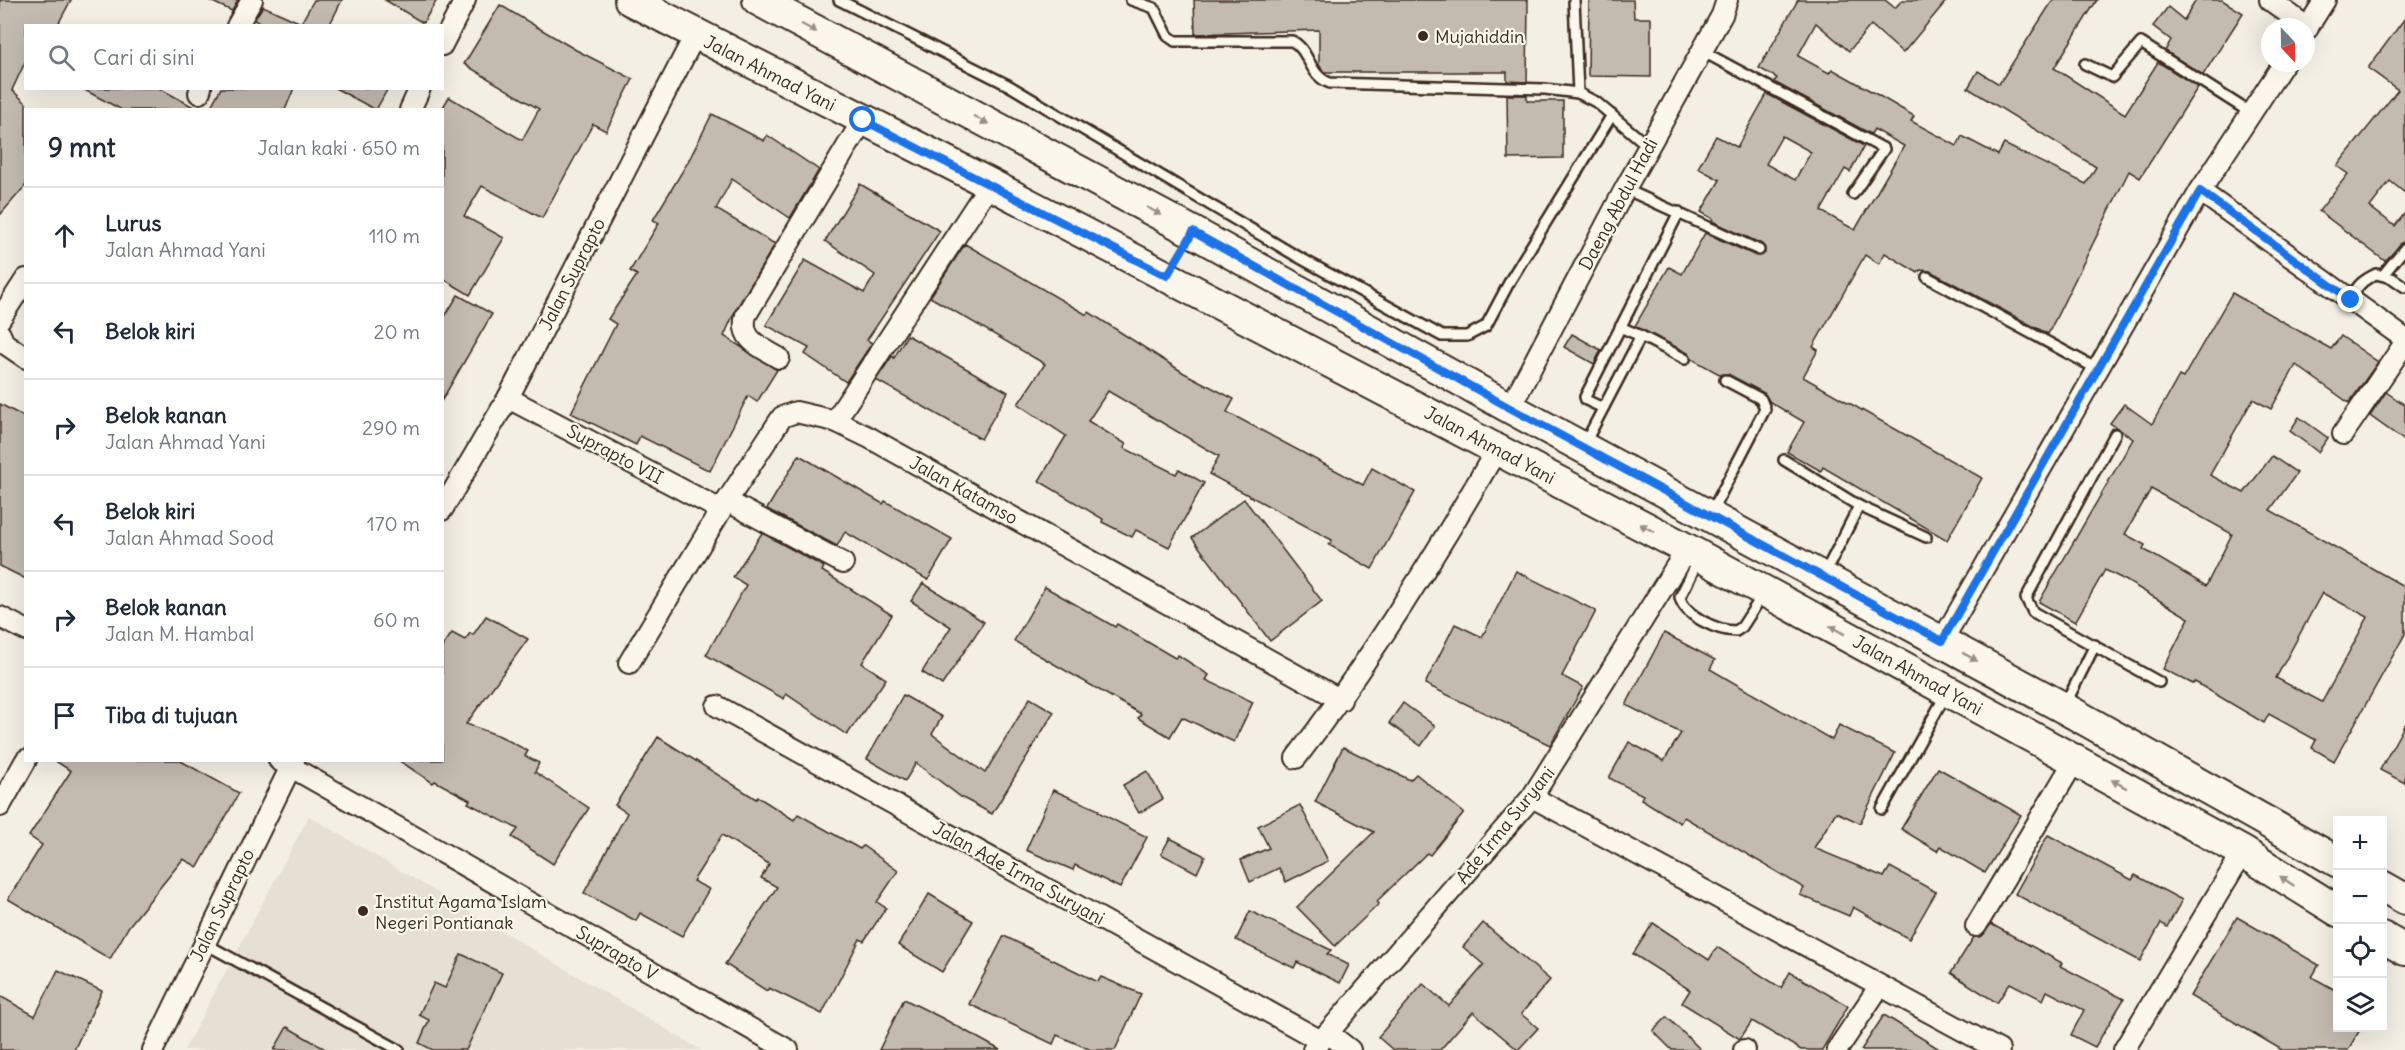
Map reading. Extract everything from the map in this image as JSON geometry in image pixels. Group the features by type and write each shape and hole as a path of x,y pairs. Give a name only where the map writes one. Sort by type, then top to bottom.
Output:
{"main road":[{"name":"Jalan Ahmad Yani","path":"630,0 990,184 1694,552 2243,852 2333,909"},
{"path":"758,0 1193,232 1510,408 2064,708 2333,860"},
{"path":"1167,276 1193,232"},
{"path":"2075,760 2094,725"},
{"path":"2387,889 2405,898"},
{"path":"2387,940 2405,950"}],"street":[{"path":"238,24 252,0"},
{"path":"444,41 465,0"},
{"name":"Daeng Abdul Hadi","path":"1510,408 1648,146 1722,15 1727,0"},
{"path":"2270,0 2293,18"},
{"path":"2314,18 2325,0"},
{"name":"Jalan Suprapto","path":"444,507 508,398 695,35"},
{"path":"1942,641 2200,191 2278,72"},
{"path":"411,108 419,90"},
{"path":"779,358 748,339 744,330 746,315 863,120"},
{"path":"835,421 990,184"},
{"path":"2200,191 2405,341 2343,434"},
{"path":"0,319 24,282"},
{"path":"0,334 4,343 24,357"},
{"name":"Suprapto VII","path":"508,398 843,563"},
{"name":"Jalan Katamso","path":"629,663 724,505 782,417 796,411 835,421 870,438 1341,700"},
{"path":"1296,758 1341,700 1438,549 1497,449"},
{"name":"Ade Irma Suryani","path":"1321,1041 1532,797 1694,552"},
{"path":"0,617 24,629"},
{"name":"Jalan Ade Irma Suryani","path":"717,706 1321,1041 1350,1050"},
{"path":"1976,926 2075,760"},
{"path":"0,807 25,762"},
{"name":"Jalan Suprapto","path":"153,1050 288,763"},
{"name":"Suprapto V","path":"288,763 788,1050"},
{"path":"1532,797 1998,1050"},
{"path":"2124,1050 2243,852"},
{"path":"1837,1050 1879,987"}],"lane":[{"path":"839,0 1008,86 1293,254 1442,336 1467,336 1486,326 1511,279 1612,115"},
{"path":"1131,0 1154,8 1168,36 1175,41 1292,41 1304,50 1307,62 1318,76 1330,83 1545,89 1578,93 1596,102 1648,146"},
{"path":"1574,0 1578,93"},
{"path":"2085,64 2112,77 2141,43 2252,113"},
{"path":"1702,51 1884,149 1853,194"},
{"path":"1625,189 1759,250"},
{"path":"1603,408 1585,397 1679,212"},
{"path":"2383,275 2405,248"},
{"path":"2351,300 2355,290 2364,280 2376,274 2383,275 2405,287"},
{"path":"1927,277 2099,370"},
{"path":"1620,327 1685,360"},
{"path":"1583,447 1641,336"},
{"path":"1710,515 1765,409 1761,399 1725,380"},
{"path":"2115,434 2026,598 2033,612 2159,682"},
{"path":"1784,460 1859,506 1926,537"},
{"path":"1823,577 1859,506"},
{"path":"1694,552 1680,597 1684,609 1702,620 1733,632 1739,630 1765,591"},
{"path":"2064,708 2095,645"},
{"path":"1882,810 1948,691"},
{"path":"203,943 399,1050"}],"shaded area":[{"name":"Institut Agama Islam Negeri Pontianak","path":"309,816 701,1050 184,1050"}],"building":[{"path":"0,0 71,0 58,24 24,24 24,64 12,90 26,103 26,108 24,108 24,187 0,215"},
{"path":"208,0 238,0 232,11"},
{"path":"314,0 342,0 330,24 262,24 254,20 263,6 301,23"},
{"path":"385,0 437,0 423,23"},
{"name":"Mujahiddin","path":"1194,0 1528,0 1527,82 1507,81 1507,72 1324,72 1319,65 1319,30 1195,34"},
{"path":"1589,0 1633,0 1634,18 1651,18 1651,77 1588,76"},
{"path":"1798,0 1885,0 1895,8 1902,0 1947,0 1903,53 1871,25 1849,51 1816,23 1798,56 1829,73 1832,69 1864,87 1914,116 1911,121 1957,146 1962,136 1998,155 2004,144 2086,184 2096,167 1968,88 1978,71 1999,84 2053,0 2097,0 2054,68 2125,114 2158,62 2198,87 2140,178 2129,171 2048,334 1930,271 1920,270 1918,273 1885,253 1879,264 1865,255 1813,347 1818,350 1803,377 1982,478 1947,540 1823,467 1821,471 1787,452 1804,422 1770,402 1764,393 1728,374 1721,375 1692,359 1688,353 1635,326 1669,267 1682,274 1705,233 1756,256 1765,253 1762,244 1712,221 1713,219 1701,212 1720,180 1698,168 1716,136 1737,147 1767,94 1864,146 1850,172 1845,169 1821,211 1855,230 1904,146 1874,129 1871,134 1774,82 1777,78 1759,68","holes":["1782,136 1811,152 1795,180 1766,164"]},
{"path":"2196,0 2222,0 2243,13 2203,75 2165,51 2171,40 2153,26 2168,7 2184,20"},
{"path":"500,5 576,50 633,79 606,131 593,124 542,218 482,186 464,216 504,238 470,295 444,279 443,108 449,97 522,140 539,109 464,64"},
{"path":"2405,18 2405,193 2390,181 2370,207 2395,226 2405,213 2405,241 2385,261 2319,211 2348,174 2337,166 2398,90 2368,68"},
{"path":"85,90 163,90 195,108 118,108"},
{"path":"220,90 293,90 286,108 210,108"},
{"path":"339,90 387,90 377,108 372,108"},
{"path":"1507,95 1527,95 1527,101 1563,101 1563,158 1508,159"},
{"path":"712,114 764,141 767,135 819,170 790,218 732,179 716,209 775,244 736,309 724,336 777,370 757,402 748,396 710,471 640,436 636,445 571,413 616,324 608,319 637,275 630,271 659,223 653,220 688,162"},
{"path":"860,184 940,231 867,340 872,343 846,382 805,354 809,348 766,325 805,260 864,293 875,275 825,241"},
{"path":"965,244 1087,315 1089,312 1184,373 1234,399 1227,412 1363,485 1372,468 1415,492 1372,569 1329,545 1332,540 1209,474 1219,456 1108,391 1088,421 1126,444 1124,448 1176,474 1179,469 1204,483 1169,547 1136,530 1132,537 1102,522 1103,519 1039,481 1066,436 1018,404 1045,364 930,297"},
{"path":"2232,293 2331,349 2341,336 2378,362 2349,403 2296,365 2271,409 2253,399 2210,475 2244,493 2272,456 2297,473 2270,510 2405,587 2405,634 2334,761 2312,748 2316,740 2269,714 2264,723 2195,682 2193,684 2163,669 2189,618 2125,580 2105,570 2075,622 2039,602 2133,439 2110,423 2124,404 2152,424 2179,376 2183,378","holes":["2151,489 2232,534 2206,586 2143,549 2145,545 2125,534","2322,593 2368,617 2322,702 2276,678"]},
{"path":"458,295 492,314 444,397 444,318"},
{"path":"1572,334 1601,350 1594,364 1564,347"},
{"path":"907,335 1008,392 981,439 876,380 892,356 894,358"},
{"path":"2386,392 2405,405 2405,441 2370,416"},
{"path":"0,404 24,417 24,578 0,566"},
{"path":"2299,417 2328,438 2318,452 2290,431"},
{"path":"799,455 883,504 885,501 952,539 928,580 845,532 837,546 767,509"},
{"path":"1244,499 1322,601 1270,641 1192,538"},
{"path":"762,533 824,567 822,571 892,615 862,663 886,679 847,735 786,694 784,699 706,655 746,585 733,577"},
{"path":"1516,571 1596,611 1562,676 1583,687 1550,745 1425,684 1455,624 1482,637"},
{"path":"923,583 984,622 942,685 922,672 951,627 911,601"},
{"path":"1045,587 1115,627 1117,624 1175,658 1178,655 1209,675 1206,680 1253,702 1234,742 1182,717 1170,737 1138,718 1141,714 1014,641"},
{"path":"486,616 528,639 466,724 500,736 528,751 525,756 539,763 535,772 589,808 553,864 512,837 518,829 468,803 470,800 435,781 433,783 401,762 444,762 444,644 452,633 465,640 470,633 473,635"},
{"path":"1664,633 1715,660 1710,669 1832,740 1839,725 1895,753 1860,823 1836,812 1814,848 1884,877 1890,867 1936,892 1909,939 1853,907 1849,916 1800,895 1804,888 1684,817 1680,823 1641,799 1643,795 1609,778 1629,742 1664,761 1681,733 1626,705"},
{"path":"903,695 942,717 932,734 985,773 1030,698 1054,712 992,814 961,797 916,763 905,781 867,759"},
{"path":"1403,703 1435,726 1421,746 1389,723"},
{"path":"2405,724 2405,783 2380,770"},
{"path":"658,737 756,799 758,797 794,820 798,814 860,849 863,846 898,871 877,902 886,908 864,941 860,939 822,1014 769,988 767,991 725,964 777,887 761,878 769,864 722,835 693,881 709,889 682,936 640,913 636,921 584,893 627,813 615,805"},
{"path":"1343,747 1410,780 1416,774 1464,813 1430,855 1427,853 1335,946 1297,907 1374,832 1315,802"},
{"path":"57,762 183,762 239,793 198,867 183,859 129,926 110,959 8,899 42,845 29,836 71,771"},
{"path":"1938,768 2021,815 1985,873 1940,846 1937,851 1901,829"},
{"path":"1147,771 1163,799 1139,813 1123,785"},
{"path":"1053,790 1099,810 1098,812 1147,837 1120,888 1075,865 1073,870 1026,850"},
{"path":"1300,805 1328,861 1286,882 1279,868 1250,882 1241,860 1269,848 1258,826"},
{"path":"2048,835 2132,880 2135,875 2182,900 2167,927 2161,923 2140,961 2015,894"},
{"path":"1170,838 1205,856 1197,873 1161,854"},
{"path":"929,894 973,921 942,972 898,945"},
{"path":"1250,911 1331,950 1327,954 1349,965 1340,983 1297,962 1294,968 1236,940"},
{"path":"2237,917 2319,965 2312,977 2333,989 2333,1032 2359,1032 2348,1050 2282,1050 2190,996"},
{"path":"1483,923 1550,980 1521,1014 1538,1028 1518,1050 1473,1012 1440,1050 1393,1050 1378,1037 1423,984 1449,1006 1484,965 1463,947"},
{"path":"1653,923 1709,960 1717,947 1781,988 1790,972 1848,1006 1822,1050 1801,1050 1752,1021 1740,1039 1682,1003 1690,990 1633,954"},
{"path":"1991,924 2062,963 2060,966 2124,999 2095,1047 2071,1035 2084,1010 2047,991 2043,1000 2010,983 1997,1003 1951,973 1974,937 1982,936"},
{"path":"1004,936 1098,982 1101,977 1141,994 1115,1050 1091,1050 1057,1035 1053,1044 969,1004"},
{"path":"461,954 502,973 466,1050 433,1050 419,1043 429,1020 419,1015 434,983 445,988"},
{"path":"58,970 102,991 74,1050 0,1050 0,996 35,1016"},
{"path":"904,999 942,1018 1000,1050 879,1050"},
{"path":"1884,1015 1941,1050 1861,1050"},
{"path":"1667,1017 1701,1050 1672,1050 1653,1031"},
{"path":"287,1027 327,1050 274,1050"}],"place":[{"name":"Mujahiddin","path":"1423,36"},
{"name":"Institut Agama Islam Negeri Pontianak","path":"363,911"}],"route":[{"path":"863,120 1167,276 1193,232 1510,408 1942,641 2200,191 2351,300"}]}
